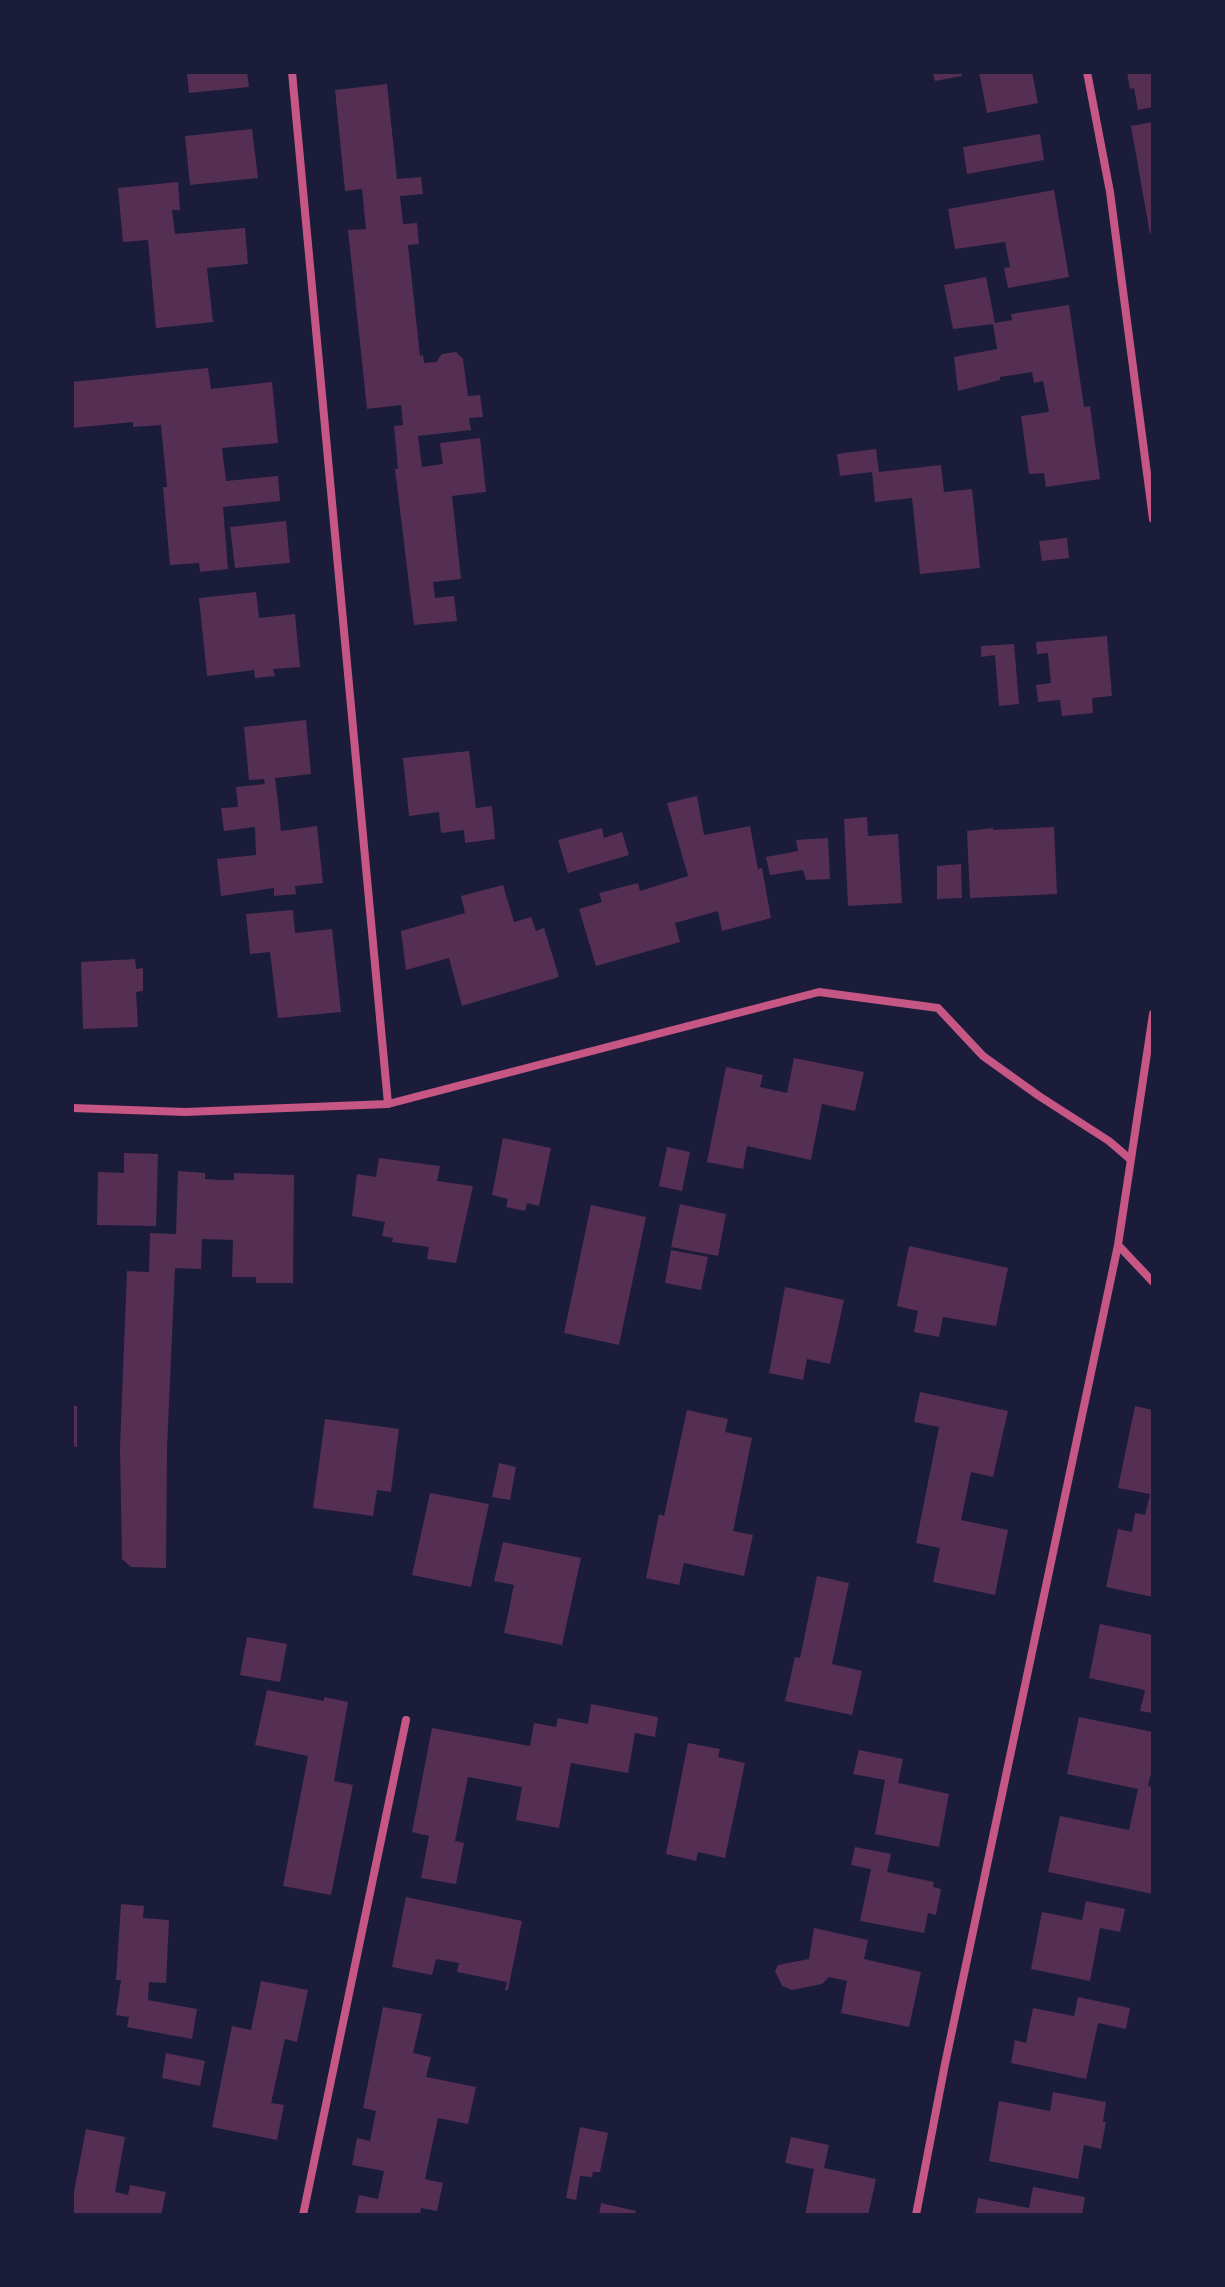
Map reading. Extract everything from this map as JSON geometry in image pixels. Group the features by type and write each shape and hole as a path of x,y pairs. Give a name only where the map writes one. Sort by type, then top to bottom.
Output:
{"street":[{"path":"292,72 388,1104"},
{"path":"1087,72 1110,192 1153,519"},
{"path":"72,1108 185,1112 388,1104 819,992 938,1008 983,1056 1109,1141 1130,1159"},
{"path":"916,2215 1118,1245 1153,1014"},
{"path":"1118,1245 1153,1282"},
{"path":"303,2215 406,1720"}],"building":[{"path":"187,72 247,72 249,87 189,93"},
{"path":"933,72 961,72 962,76 935,81"},
{"path":"979,72 1032,72 1038,103 987,113"},
{"path":"1127,72 1153,72 1153,107 1138,110"},
{"path":"387,84 397,179 421,177 423,194 400,196 403,224 417,223 419,244 408,245 420,356 423,355 424,363 436,362 442,354 456,352 463,359 468,396 480,395 483,417 469,418 471,430 418,436 422,467 443,464 440,443 480,438 486,492 452,496 461,579 433,582 435,598 454,596 457,621 414,625 395,469 398,469 394,426 403,425 401,405 367,409 348,230 366,229 362,189 345,191 335,90"},
{"path":"1153,122 1153,233 1150,234 1131,126"},
{"path":"252,129 258,178 190,185 185,136"},
{"path":"1040,134 1044,160 967,174 963,147"},
{"path":"178,182 180,210 172,210 175,234 245,228 248,264 207,268 213,322 156,328 148,240 123,242 118,188"},
{"path":"1054,190 1069,277 1008,288 1004,268 1010,267 1005,242 955,249 948,209"},
{"path":"986,277 995,323 1012,320 1011,314 1069,305 1084,407 1090,406 1100,479 1046,487 1044,473 1029,474 1021,416 1049,412 1043,381 1034,383 1032,372 1000,377 1000,380 958,391 954,357 997,349 993,324 953,329 944,285"},
{"path":"208,368 211,389 272,382 278,443 222,448 226,481 278,476 280,501 223,507 228,569 200,572 199,563 170,565 161,425 133,427 133,422 72,428 72,382"},
{"path":"876,449 879,472 941,465 944,492 972,489 980,568 920,574 912,498 875,502 872,472 840,476 837,454"},
{"path":"286,521 290,563 235,568 230,527"},
{"path":"1067,538 1069,558 1042,561 1039,541"},
{"path":"256,592 259,618 295,614 300,667 273,669 275,676 255,678 254,670 207,676 199,598"},
{"path":"1107,636 1112,696 1092,698 1093,713 1062,716 1060,700 1038,702 1036,685 1051,683 1048,653 1037,654 1036,642"},
{"path":"1014,644 1019,704 999,706 995,655 981,657 981,646"},
{"path":"306,720 311,774 275,778 281,831 317,826 323,883 295,886 296,894 274,896 274,888 221,896 217,859 256,855 255,827 224,831 221,808 238,807 236,787 265,784 264,779 249,780 244,727"},
{"path":"469,751 476,808 492,806 495,839 465,843 464,830 441,833 439,812 409,816 403,758"},
{"path":"697,796 704,835 750,826 771,918 722,931 718,911 675,923 680,942 596,966 579,909 602,902 599,893 638,883 640,891 688,876 667,803"},
{"path":"867,817 868,836 898,834 902,903 848,906 844,819"},
{"path":"1054,827 1057,894 970,898 967,831"},
{"path":"602,828 604,838 622,832 629,855 568,873 558,840"},
{"path":"828,838 830,879 806,880 803,870 770,875 766,857 798,851 796,840"},
{"path":"961,864 962,898 937,899 937,866"},
{"path":"503,885 514,922 531,917 536,931 544,928 559,977 462,1006 449,958 406,970 401,931 465,913 461,896"},
{"path":"293,910 295,933 332,929 341,1012 278,1018 270,952 250,954 246,914"},
{"path":"135,959 136,969 143,968 143,991 136,992 138,1027 83,1029 81,962"},
{"path":"794,1058 864,1072 855,1111 822,1104 811,1160 747,1146 743,1169 707,1162 726,1067 763,1075 760,1087 787,1093"},
{"path":"503,1138 551,1148 539,1206 527,1203 525,1211 506,1207 508,1199 492,1195"},
{"path":"667,1147 690,1152 682,1191 659,1186"},
{"path":"124,1153 158,1154 156,1226 97,1225 98,1172 124,1173"},
{"path":"379,1158 440,1166 437,1181 473,1186 456,1263 427,1259 429,1247 392,1242 393,1238 382,1236 385,1222 352,1216 357,1174 376,1177"},
{"path":"178,1171 205,1173 205,1179 220,1180 234,1180 234,1173 294,1175 293,1283 256,1283 256,1277 232,1277 233,1240 202,1239 201,1269 175,1268 167,1448 166,1568 131,1567 122,1559 120,1447 127,1271 149,1272 150,1233 176,1234"},
{"path":"680,1204 726,1214 718,1256 671,1247"},
{"path":"591,1205 646,1217 619,1345 564,1333"},
{"path":"909,1246 1008,1268 996,1326 943,1317 939,1337 914,1332 918,1311 897,1306"},
{"path":"671,1250 708,1257 701,1290 665,1283"},
{"path":"785,1287 844,1300 830,1364 807,1359 803,1380 769,1373"},
{"path":"920,1392 1008,1411 993,1477 971,1472 961,1520 1008,1530 995,1595 933,1582 940,1548 916,1543 939,1427 914,1422"},
{"path":"72,1406 77,1406 77,1447 72,1446"},
{"path":"1135,1406 1153,1410 1153,1597 1106,1587 1118,1529 1132,1532 1135,1513 1145,1515 1150,1494 1118,1488"},
{"path":"687,1410 728,1419 725,1432 752,1438 733,1531 753,1535 744,1576 684,1563 679,1585 646,1578 659,1514 664,1516"},
{"path":"325,1419 399,1429 391,1492 377,1490 373,1516 313,1508"},
{"path":"499,1463 516,1467 510,1500 492,1497"},
{"path":"430,1493 489,1504 471,1587 412,1575"},
{"path":"503,1542 581,1558 562,1645 504,1633 514,1585 494,1581"},
{"path":"817,1576 849,1583 832,1664 862,1671 852,1715 785,1701 795,1657 800,1658"},
{"path":"1100,1624 1153,1635 1153,1713 1140,1711 1145,1690 1089,1678"},
{"path":"247,1637 287,1644 280,1682 240,1675"},
{"path":"267,1690 324,1701 324,1697 348,1702 334,1781 353,1785 331,1895 283,1886 308,1756 255,1745"},
{"path":"591,1704 658,1717 655,1737 635,1733 628,1773 571,1763 559,1828 516,1820 522,1787 468,1777 455,1841 464,1843 456,1884 421,1878 429,1836 412,1832 432,1728 530,1746 534,1723 556,1727 558,1718 588,1724"},
{"path":"1079,1717 1153,1732 1153,1765 1148,1786 1153,1787 1153,1894 1048,1872 1060,1816 1129,1830 1138,1789 1067,1774"},
{"path":"688,1743 720,1749 718,1757 745,1763 725,1858 698,1852 696,1861 666,1854"},
{"path":"859,1750 903,1759 898,1783 949,1794 939,1847 875,1834 885,1780 853,1774"},
{"path":"855,1847 891,1854 887,1872 934,1882 933,1887 941,1889 936,1915 928,1913 924,1933 860,1921 871,1869 851,1865"},
{"path":"406,1897 522,1921 508,1990 505,1990 507,1982 457,1972 459,1963 436,1959 432,1975 392,1967"},
{"path":"1086,1901 1125,1909 1120,1932 1100,1928 1090,1981 1031,1969 1042,1912 1082,1920"},
{"path":"121,1904 144,1906 143,1918 169,1920 166,1983 149,1982 148,2000 197,2009 192,2039 127,2027 129,2017 116,2015 121,1980 116,1980"},
{"path":"814,1928 868,1940 864,1959 921,1972 909,2027 841,2013 847,1981 829,1977 822,1984 792,1990 782,1986 775,1971 778,1965 809,1959"},
{"path":"261,1981 308,1990 297,2042 285,2039 271,2103 284,2105 277,2140 212,2127 232,2026 251,2030"},
{"path":"1078,1997 1130,2008 1126,2029 1098,2023 1086,2079 1011,2063 1015,2040 1026,2043 1033,2008 1074,2016"},
{"path":"383,2007 422,2014 413,2053 431,2057 426,2077 476,2087 468,2124 438,2118 425,2179 443,2183 437,2211 421,2208 420,2215 355,2215 359,2195 378,2199 384,2171 352,2165 357,2138 370,2141 376,2111 363,2108"},
{"path":"166,2053 205,2061 200,2086 162,2078"},
{"path":"1053,2092 1106,2102 1101,2149 1084,2145 1078,2179 989,2161 999,2101 1050,2111"},
{"path":"580,2127 608,2133 600,2172 593,2172 592,2177 580,2176 576,2200 566,2198"},
{"path":"86,2129 125,2137 115,2192 128,2195 130,2185 166,2192 161,2215 72,2215"},
{"path":"791,2137 829,2145 824,2168 876,2179 868,2215 805,2215 814,2169 785,2163"},
{"path":"1033,2187 1085,2197 1082,2215 975,2215 978,2198 1029,2208"},
{"path":"601,2203 636,2211 635,2215 599,2215"}]}
